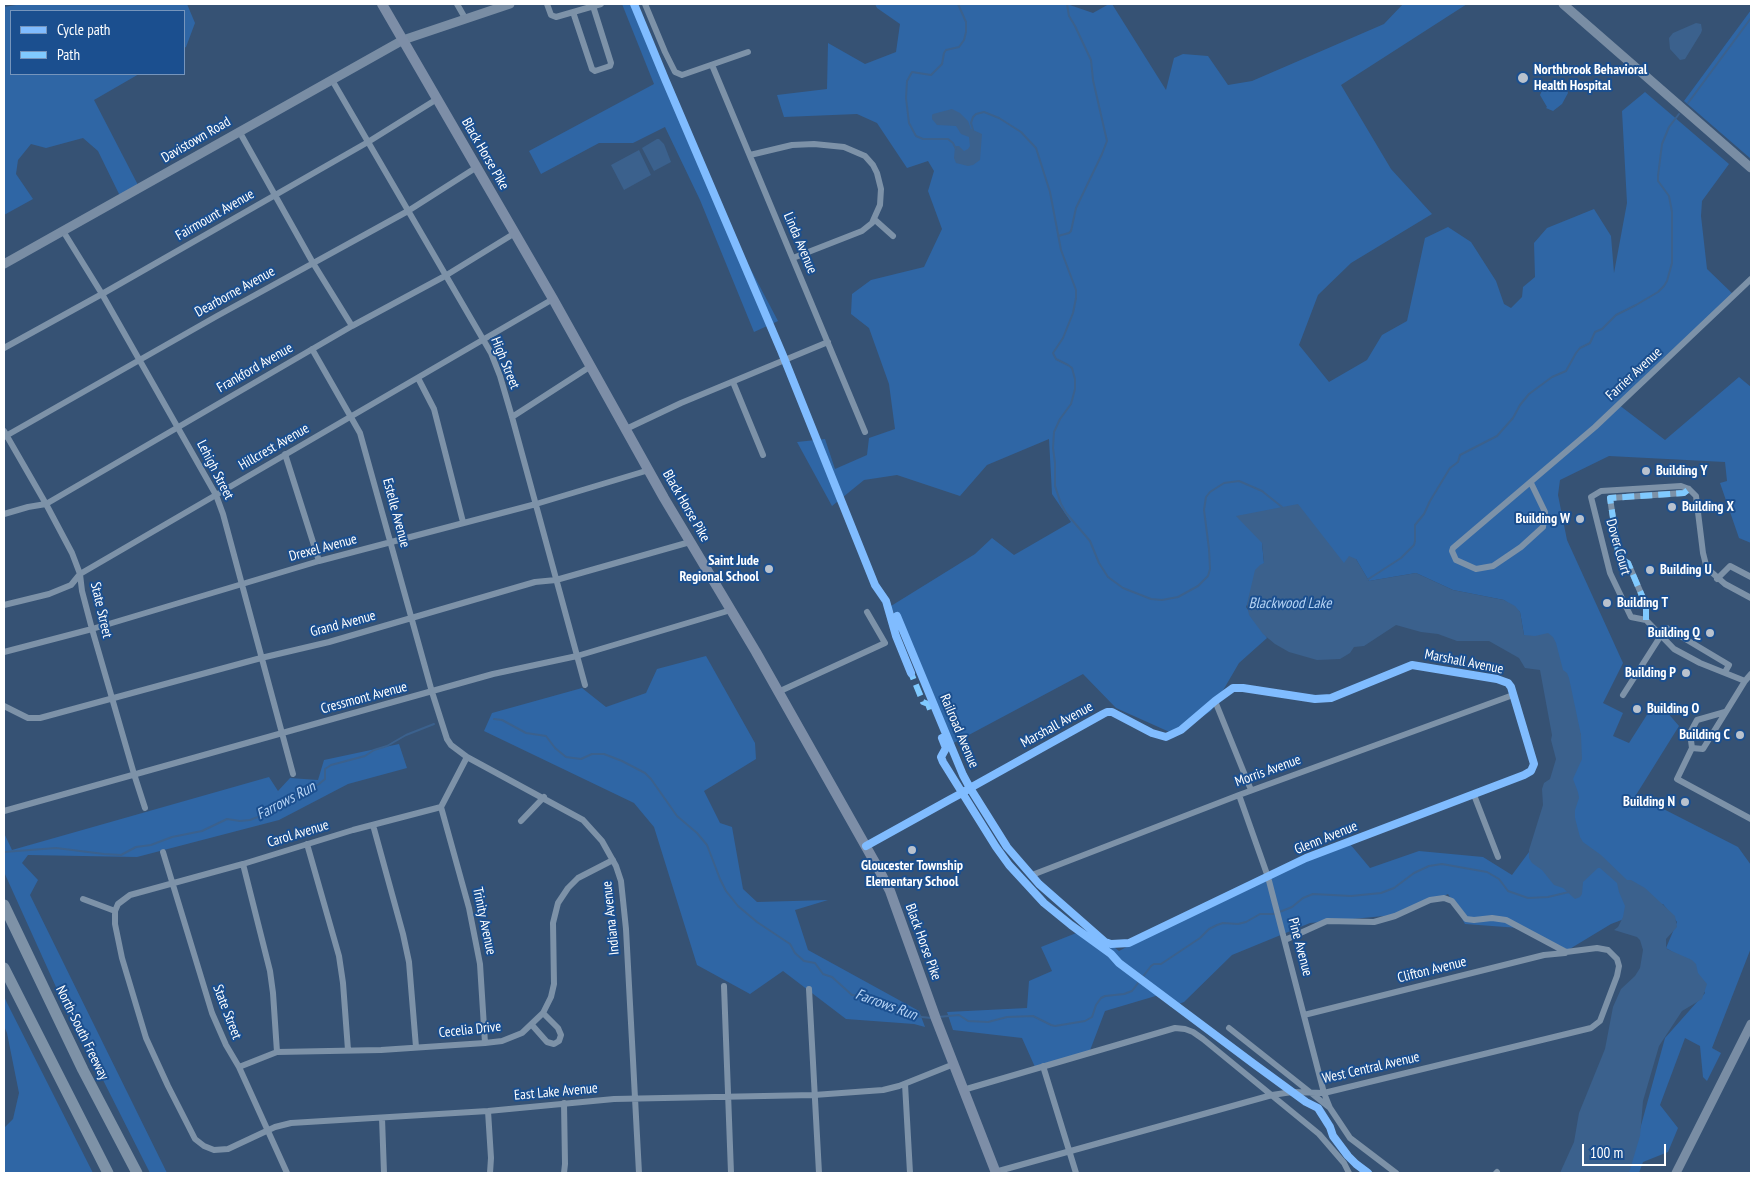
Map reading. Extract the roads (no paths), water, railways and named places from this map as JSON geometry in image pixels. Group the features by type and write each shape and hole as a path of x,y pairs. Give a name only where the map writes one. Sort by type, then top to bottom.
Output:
{"highway":[{"name":"North-South Freeway","path":"4,905 83,1070 137,1173"},
{"path":"4,968 108,1173"}],"main road":[{"name":"Black Horse Pike","path":"382,4 553,299 890,891 935,1016 996,1173"}],"street":[{"path":"456,4 465,18"},
{"name":"Davistown Road","path":"4,264 403,40 510,4"},
{"path":"547,4 553,17 601,4"},
{"path":"645,4 675,72 682,75 748,52"},
{"path":"1563,4 1751,168"},
{"path":"573,12 592,69 595,71 610,66 611,63 593,6"},
{"name":"Linda Avenue","path":"712,65 865,432"},
{"name":"High Street","path":"332,80 491,353 512,417 584,685"},
{"name":"Fairmount Avenue","path":"4,348 368,142 437,99"},
{"path":"238,131 313,263 352,326"},
{"path":"750,155 782,146 814,144 844,148 864,156 873,165 877,173 881,189 880,205 874,219 862,231 793,258"},
{"name":"Dearborne Avenue","path":"5,435 408,212 477,167"},
{"path":"874,219 893,236"},
{"name":"Lehigh Street","path":"63,231 102,294 216,494 293,774"},
{"name":"Frankford Avenue","path":"4,514 46,504 352,326 445,276 515,233"},
{"name":"Farrier Avenue","path":"1531,483 1545,512 1543,527 1494,566 1476,569 1456,560 1452,551 1453,548 1531,483 1634,392 1751,279"},
{"name":"Hillcrest Avenue","path":"4,605 64,589 71,585 80,574 553,299"},
{"path":"626,429 828,342"},
{"name":"Estelle Avenue","path":"312,349 360,433 432,692"},
{"path":"512,417 591,366"},
{"path":"418,378 434,408 463,522"},
{"path":"733,382 763,455"},
{"name":"State Street","path":"5,435 46,504 72,553 80,574 82,591 92,629 145,808"},
{"path":"285,454 319,561"},
{"name":"Drexel Avenue","path":"4,652 92,629 319,561 536,504 649,470"},
{"name":"Dover Court","path":"1689,489 1681,486 1601,491 1591,498 1610,573 1631,617 1646,620 1674,649 1745,681"},
{"path":"1646,620 1646,605 1632,571 1628,563 1620,558 1610,498 1684,493 1689,489 1696,496 1706,565 1717,578 1751,598"},
{"name":"Grand Avenue","path":"4,706 33,719 261,658 329,642 535,582 556,580 690,542"},
{"path":"1717,578 1730,566 1751,577"},
{"name":"Cressmont Avenue","path":"4,811 493,674 577,656 731,610"},
{"path":"778,692 885,643 867,612"},
{"name":"Railroad Avenue","path":"898,616 947,739 970,788 1007,847 1039,884 1105,942 1122,944"},
{"path":"1623,695 1667,628 1729,665 1725,672"},
{"name":"Marshall Avenue","path":"866,846 1103,714 1112,712 1152,733 1166,737 1181,730 1215,700 1233,688 1315,698 1331,698 1412,665 1496,679 1508,683 1514,695"},
{"path":"1692,748 1703,749 1751,674"},
{"name":"Indiana Avenue","path":"432,692 447,739 451,745 467,756 583,820 602,841 613,860 621,881 636,1099 639,1173"},
{"name":"Glenn Avenue","path":"1122,944 1129,943 1306,858 1524,775 1533,768 1533,756 1514,695"},
{"name":"Morris Avenue","path":"1032,876 1251,790 1514,695"},
{"path":"1215,700 1251,790"},
{"path":"1726,712 1697,720 1690,733 1692,748 1676,779 1751,819"},
{"path":"442,808 467,756"},
{"name":"Pine Avenue","path":"1239,795 1268,877 1324,1093 1330,1108"},
{"path":"1474,795 1498,857"},
{"path":"521,821 544,797"},
{"name":"Carol Avenue","path":"115,911 118,904 130,895 373,825 442,808"},
{"name":"Trinity Avenue","path":"442,808 469,908 480,964 485,1043"},
{"path":"373,825 409,962 416,1047"},
{"path":"307,844 339,956 348,1050"},
{"name":"State Street","path":"163,852 212,1013 288,1173"},
{"name":"Cecelia Drive","path":"239,1067 277,1052 485,1043 512,1038 522,1033 543,1013 551,997 554,984 553,923 558,903 568,888 578,878 613,860"},
{"path":"243,864 270,971 277,1052"},
{"path":"1285,940 1327,921 1374,922 1395,916 1430,900 1444,898 1452,901 1466,919 1492,918 1506,920 1566,952"},
{"path":"83,899 115,911"},
{"name":"East Lake Avenue","path":"115,911 116,933 136,1010 146,1038 195,1139 204,1146 214,1150 228,1149 268,1130 291,1123 488,1111 564,1103 636,1099 814,1095 883,1090 905,1084 954,1064"},
{"name":"Clifton Avenue","path":"1304,1015 1544,955 1602,949 1612,953 1617,959 1618,972 1602,1016"},
{"path":"724,986 730,1173"},
{"path":"809,989 819,1173"},
{"path":"532,1024 547,1042 554,1044 560,1040 561,1034 558,1028 543,1013"},
{"name":"West Central Avenue","path":"996,1173 1069,1150 1272,1095 1292,1092 1324,1093 1591,1028 1598,1024 1602,1016"},
{"path":"1676,1173 1751,1024"},
{"path":"964,1090 1175,1028 1182,1029 1193,1032 1203,1039 1319,1134 1344,1163 1349,1173"},
{"path":"1229,1028 1330,1108 1350,1138 1396,1173"},
{"path":"1043,1066 1076,1173"},
{"path":"905,1084 910,1173"},
{"path":"564,1103 564,1173"},
{"path":"488,1111 490,1173"},
{"path":"382,1118 384,1173"}],"water":[{"path":"1696,23 1701,24 1701,33 1685,59 1680,60 1670,49 1669,38 1673,33"},
{"path":"952,109 960,113 968,121 971,129 982,134 980,160 973,165 968,166 956,163 954,158 956,146 959,146 964,151 968,149 970,146 969,137 961,134 956,126 937,125 932,119 933,114"},
{"path":"657,139 664,144 671,162 654,171 642,148"},
{"path":"639,150 651,175 624,190 611,165"},
{"name":"Blackwood Lake","path":"1298,504 1344,563 1349,556 1356,559 1369,581 1416,573 1453,590 1504,600 1515,606 1520,612 1524,635 1535,636 1548,633 1556,643 1563,670 1569,678 1581,735 1582,759 1573,779 1579,798 1575,810 1575,818 1580,837 1583,842 1601,855 1627,880 1631,880 1645,888 1675,916 1677,927 1666,939 1667,949 1692,960 1696,964 1698,973 1707,984 1702,999 1682,1011 1659,1046 1643,1101 1640,1136 1629,1173 1560,1173 1574,1142 1579,1113 1605,1049 1613,1007 1621,989 1635,976 1640,968 1643,950 1637,937 1614,930 1618,927 1623,917 1625,906 1617,883 1600,868 1583,882 1582,894 1575,899 1563,888 1554,885 1529,858 1529,850 1543,805 1542,789 1544,783 1550,779 1556,759 1551,740 1552,735 1540,670 1525,668 1519,658 1489,641 1457,641 1438,634 1421,632 1396,625 1364,646 1354,647 1350,653 1340,659 1317,660 1289,652 1275,644 1263,634 1249,615 1247,604 1255,570 1264,563 1262,543 1236,516"}],"waterway":[{"path":"956,149 948,139 923,139 916,136 909,123 906,98 907,81 912,72 931,75 942,64 946,50 959,47 964,40 966,22 958,4"},
{"path":"1058,236 1071,231 1076,208 1107,141 1093,80 1091,60 1069,16 1067,4"},
{"path":"1688,103 1751,18"},
{"path":"973,130 971,123 973,117 984,112 999,118 1021,132 1036,148 1050,192 1061,250 1076,290 1073,313 1063,338 1053,353 1056,359 1072,368 1075,379 1075,389 1071,404 1060,419 1054,432 1055,486 1066,513 1090,541 1099,563 1108,577 1123,588 1151,599 1162,600 1178,597 1198,586 1208,576 1210,569 1209,549 1204,510 1206,497 1210,492 1224,483 1239,481 1262,491 1282,507"},
{"path":"1367,580 1401,558 1414,545 1415,525 1424,514 1450,468 1458,462 1460,455 1497,436 1513,418 1529,394 1552,377 1566,371 1576,353 1580,348 1590,343 1595,332 1602,329 1616,315 1658,292 1664,286 1672,263 1672,212 1669,196 1658,181 1658,176 1662,144 1669,127 1679,114"},
{"name":"Farrows Run","path":"494,719 502,720 526,733 546,736 555,748 566,757 581,759 592,754 604,754 645,773 677,816 697,833 707,845 726,891 738,906 757,922 790,944 795,953 804,961 815,963 823,974 832,977 852,995 869,996 876,1002 893,1006 913,1016 931,1018"},
{"name":"Farrows Run","path":"4,852 56,848 121,855 136,847 151,845 172,837 202,831 227,819 250,820 268,813 319,784 325,779 325,769 331,765 365,756 406,735 434,724"},
{"name":"Farrows Run","path":"938,1017 959,1015 968,1021 988,1022 1007,1017 1033,1016 1055,1026 1085,1021 1092,1017 1096,1005 1101,998 1132,991 1151,966 1161,964 1217,925 1223,923 1238,924 1260,914 1273,914 1292,907 1303,898 1313,894 1351,896 1381,893 1394,888 1414,873 1429,866 1442,864 1487,872 1499,879 1508,891 1528,898 1548,897 1569,892"}],"place":[{"name":"Northbrook Behavioral Health Hospital","path":"1523,78"},
{"name":"Building Y","path":"1646,471"},
{"name":"Building X","path":"1672,507"},
{"name":"Building W","path":"1580,519"},
{"name":"Saint Jude Regional School","path":"769,569"},
{"name":"Building U","path":"1650,570"},
{"name":"Building T","path":"1607,603"},
{"name":"Building Q","path":"1710,633"},
{"name":"Building P","path":"1686,673"},
{"name":"Building O","path":"1637,709"},
{"name":"Building C","path":"1740,735"},
{"name":"Building N","path":"1685,802"},
{"name":"Gloucester Township Elementary School","path":"912,850"}]}
